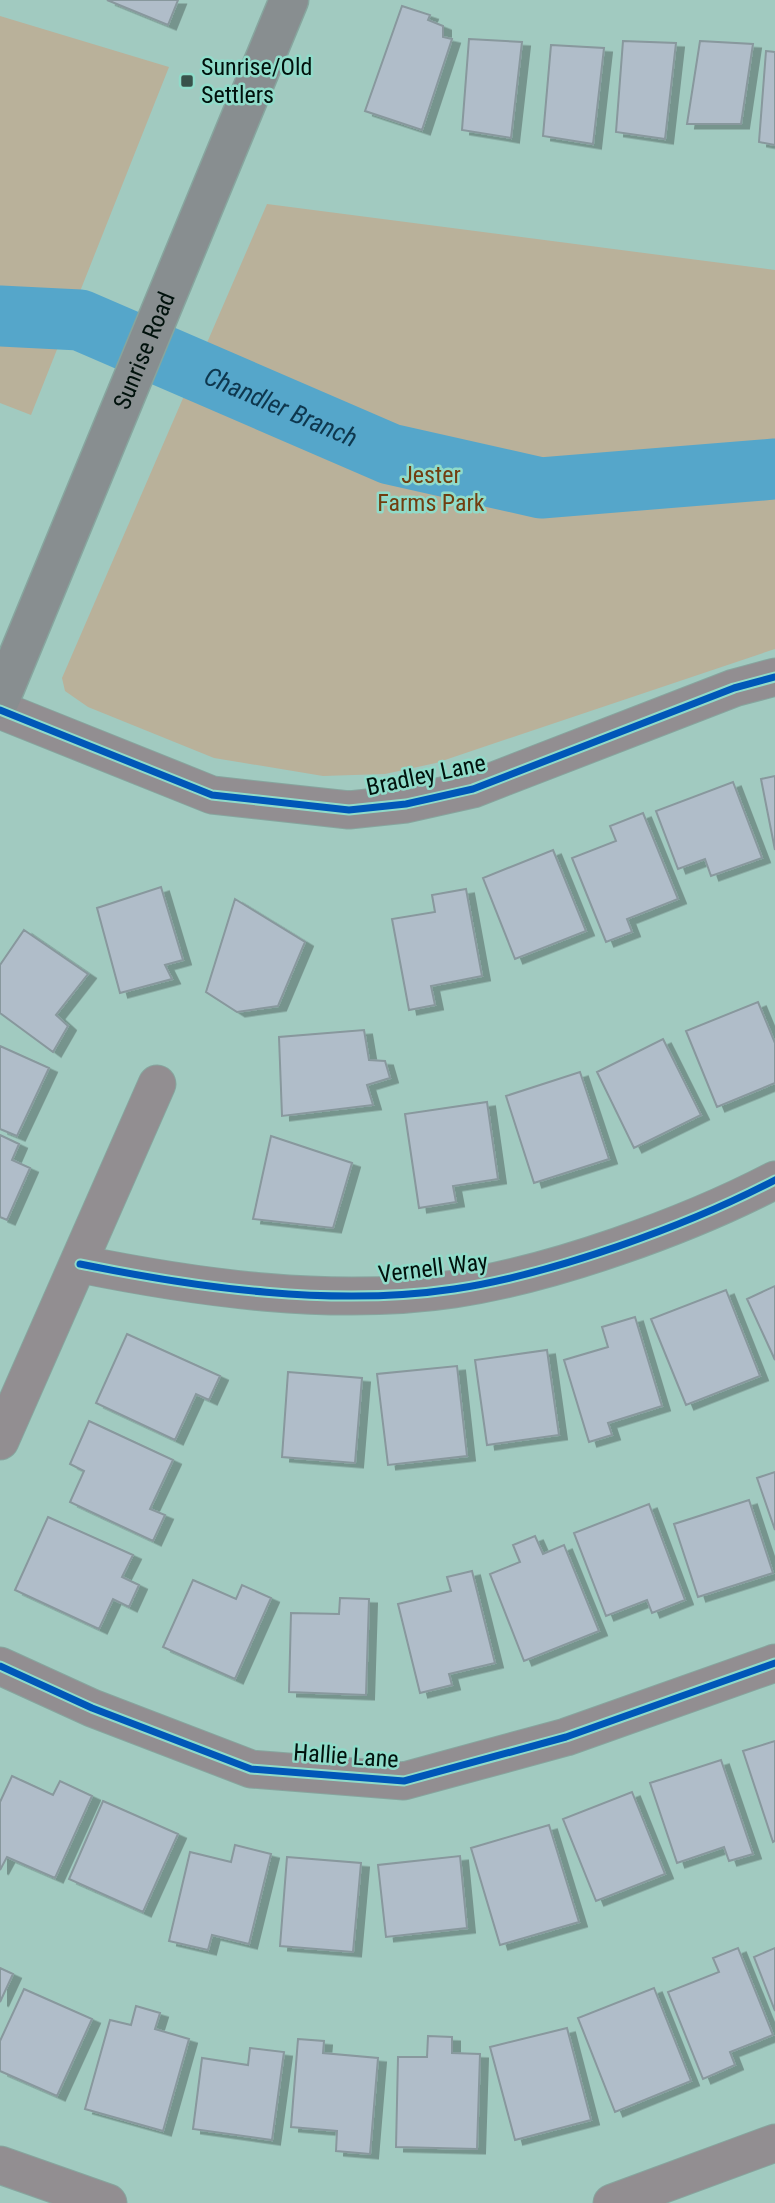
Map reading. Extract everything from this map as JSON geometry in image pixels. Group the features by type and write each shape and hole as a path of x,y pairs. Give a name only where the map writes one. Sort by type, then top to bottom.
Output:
{"main road":[{"name":"Sunrise Road","path":"0,700 289,0"}],"street":[{"name":"Bradley Lane","path":"0,710 212,795 349,810 406,804 473,789 734,688 775,677"},
{"path":"0,1441 80,1264 156,1084"},
{"name":"Vernell Way","path":"80,1264 218,1287 378,1294 453,1289 505,1278 599,1251 734,1202 775,1180"},
{"name":"Hallie Lane","path":"0,1666 92,1708 251,1769 404,1781 566,1737 775,1663"},
{"path":"612,2203 775,2143"},
{"path":"0,2165 108,2203"}],"green space":[{"path":"0,16 169,67 31,415 0,403"},
{"name":"Jester Farms Park","path":"267,204 775,270 775,649 436,763 385,774 323,776 214,758 88,707 65,691 62,678"}],"building":[{"path":"107,0 178,0 168,25"},
{"path":"402,6 430,15 428,20 443,26 443,37 452,39 422,130 365,111"},
{"path":"469,39 522,42 511,138 462,130"},
{"path":"623,41 676,43 665,139 616,132"},
{"path":"700,41 753,44 741,124 687,124"},
{"path":"551,45 604,48 593,144 543,136"},
{"path":"766,51 775,52 775,145 759,142"},
{"path":"775,776 775,850 761,779"},
{"path":"733,782 762,858 711,876 705,859 678,869 656,811"},
{"path":"643,813 678,899 627,919 632,932 606,942 572,858 616,841 610,826"},
{"path":"553,850 586,931 515,959 483,878"},
{"path":"161,887 183,960 165,965 172,979 120,993 97,908"},
{"path":"466,889 482,976 431,986 435,1005 409,1010 392,919 435,912 432,895"},
{"path":"235,899 305,942 278,1006 237,1012 206,992"},
{"path":"24,930 88,974 56,1015 68,1026 53,1052 0,1013 0,965"},
{"path":"758,1002 775,1043 775,1083 717,1107 686,1031"},
{"path":"364,1030 369,1060 385,1061 390,1078 367,1085 373,1105 282,1116 279,1037"},
{"path":"663,1039 701,1115 634,1148 597,1072"},
{"path":"0,1046 49,1068 17,1136 0,1129"},
{"path":"580,1072 609,1159 534,1183 506,1096"},
{"path":"487,1102 498,1179 453,1186 456,1202 419,1208 405,1114"},
{"path":"0,1135 19,1144 12,1160 30,1168 7,1220 0,1217"},
{"path":"271,1136 352,1163 333,1228 253,1219"},
{"path":"775,1286 775,1360 747,1299"},
{"path":"726,1290 760,1376 686,1405 651,1319"},
{"path":"635,1317 662,1406 608,1423 612,1435 589,1442 564,1360 608,1347 602,1327"},
{"path":"127,1334 220,1376 209,1400 196,1394 175,1440 96,1403"},
{"path":"547,1350 559,1435 487,1445 475,1360"},
{"path":"457,1366 467,1456 388,1465 377,1374"},
{"path":"288,1372 362,1378 355,1463 282,1457"},
{"path":"89,1421 173,1460 150,1509 165,1515 153,1541 70,1502 84,1471 70,1464"},
{"path":"775,1472 775,1530 757,1478"},
{"path":"749,1500 773,1573 698,1597 674,1524"},
{"path":"649,1504 685,1600 652,1613 647,1600 606,1616 574,1533"},
{"path":"48,1517 133,1555 122,1577 139,1585 129,1607 113,1599 99,1629 15,1590"},
{"path":"535,1536 543,1554 564,1545 599,1631 524,1661 490,1574 520,1562 513,1545"},
{"path":"472,1571 495,1663 449,1674 452,1685 420,1693 398,1604 451,1591 447,1577"},
{"path":"193,1580 236,1599 242,1585 271,1598 235,1679 163,1647"},
{"path":"340,1598 369,1599 366,1695 289,1692 291,1613 339,1614"},
{"path":"775,1741 775,1841 773,1842 743,1751"},
{"path":"721,1760 753,1854 729,1861 724,1847 677,1863 650,1783"},
{"path":"12,1776 53,1795 60,1781 92,1796 55,1878 7,1857 0,1870 0,1802"},
{"path":"632,1792 665,1874 596,1901 563,1819"},
{"path":"103,1801 178,1834 143,1912 69,1879"},
{"path":"549,1825 579,1922 500,1945 471,1848"},
{"path":"235,1845 271,1854 249,1944 212,1935 208,1950 169,1941 190,1852 231,1862"},
{"path":"460,1856 467,1928 386,1937 378,1865"},
{"path":"287,1857 361,1863 353,1952 280,1946"},
{"path":"738,1948 773,2035 730,2052 735,2065 703,2079 668,1992 719,1972 713,1958"},
{"path":"775,1948 775,2011 754,1957"},
{"path":"0,1968 13,1974 0,2002"},
{"path":"654,1988 691,2081 615,2112 578,2018"},
{"path":"24,1989 92,2019 57,2096 0,2071 0,2041"},
{"path":"136,2006 160,2013 155,2029 189,2039 163,2131 85,2109 110,2020 131,2025"},
{"path":"567,2028 591,2120 515,2140 490,2047"},
{"path":"428,2036 452,2037 452,2053 480,2054 477,2149 396,2147 398,2057 427,2057"},
{"path":"298,2039 324,2041 323,2053 378,2058 370,2154 336,2151 337,2131 291,2127"},
{"path":"250,2048 284,2052 272,2140 193,2129 202,2058 248,2065"}],"waterway":[{"name":"Chandler Branch","path":"0,316 80,320 390,454 541,488 775,469"}],"cycle path":[{"path":"0,710 212,795 349,810 406,804 473,789 734,688 775,677"},
{"path":"80,1264 171,1281 266,1292 362,1296 454,1289 534,1272 619,1246 702,1214 775,1180"},
{"path":"0,1666 92,1708 251,1769 404,1781 566,1737 775,1663"}],"place":[{"name":"Sunrise/Old Settlers","path":"187,81"}]}
